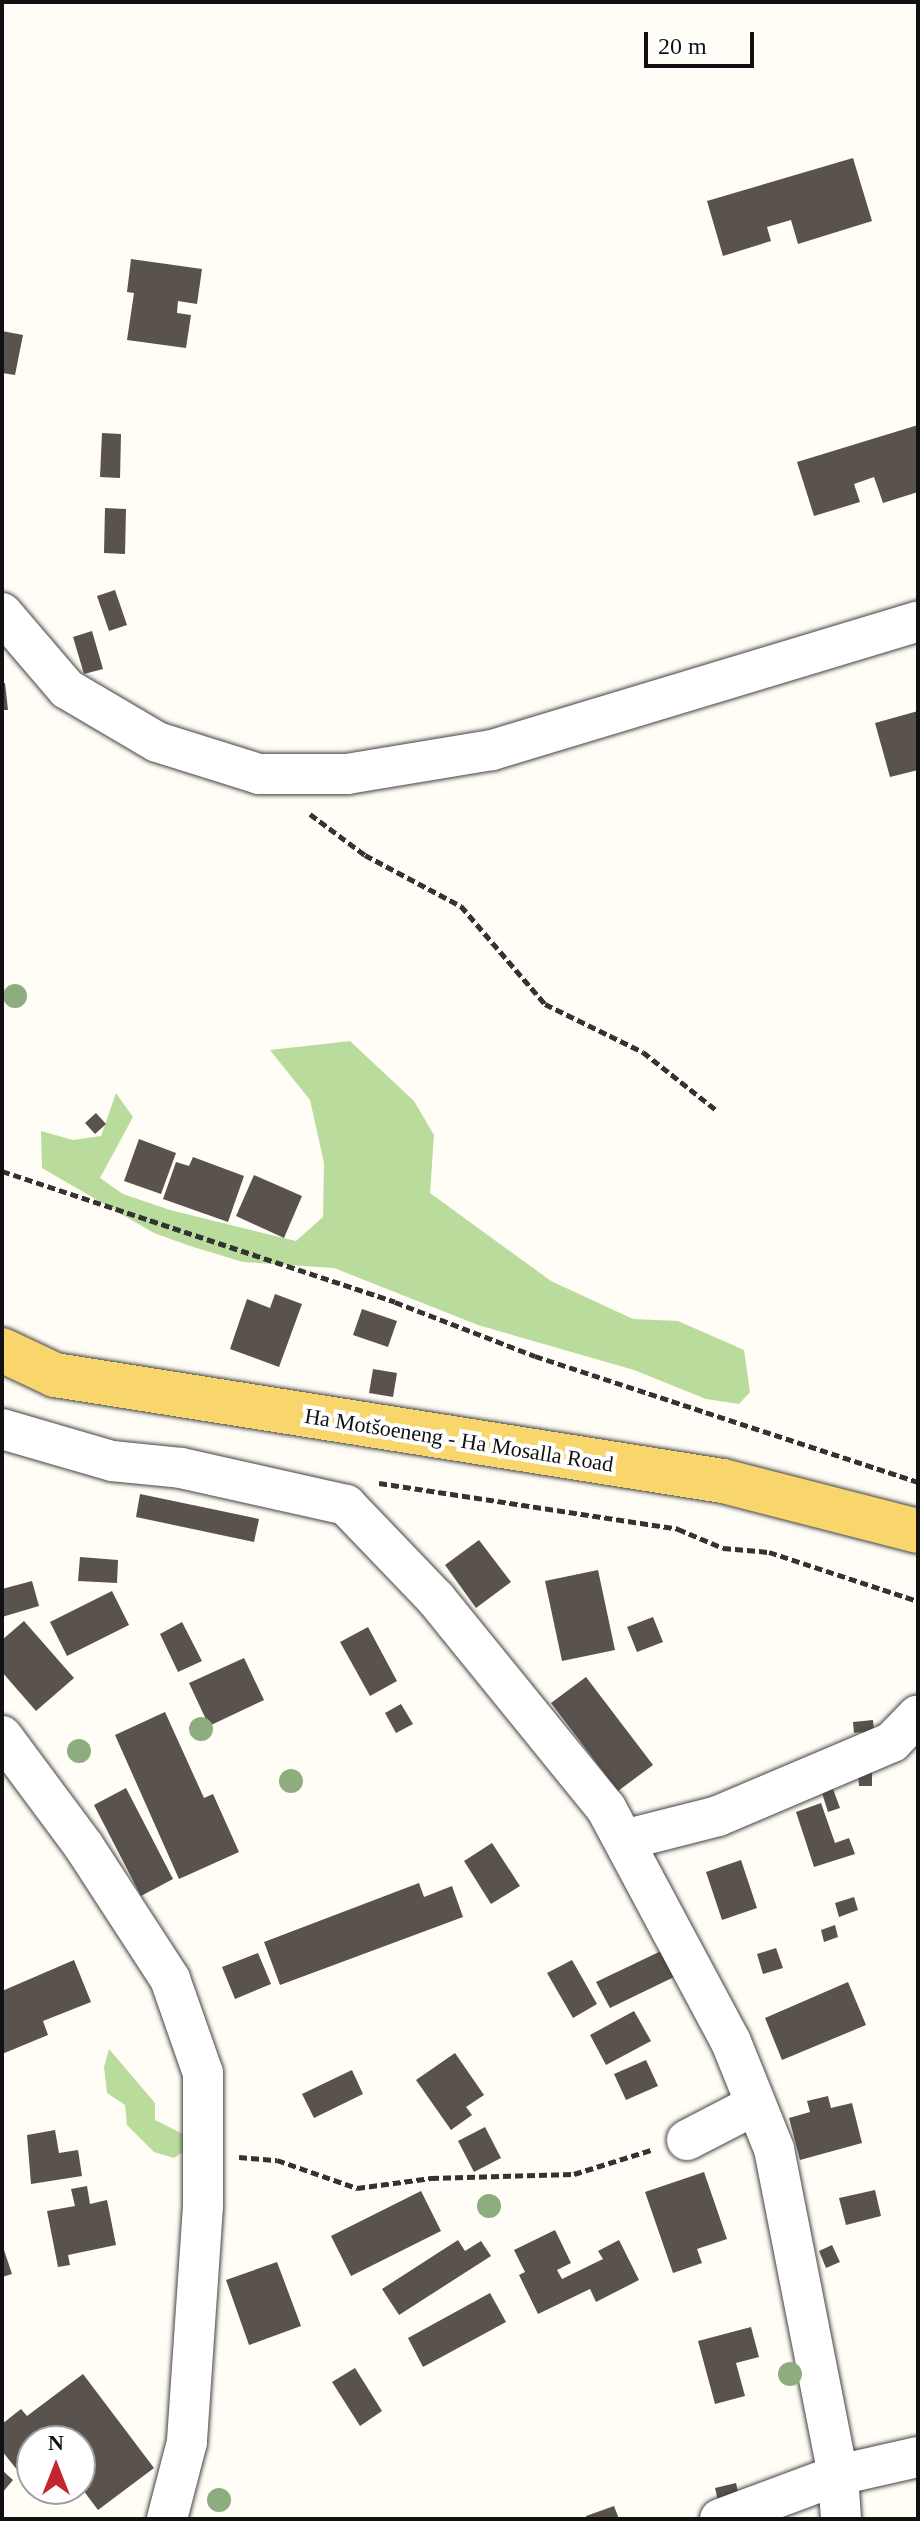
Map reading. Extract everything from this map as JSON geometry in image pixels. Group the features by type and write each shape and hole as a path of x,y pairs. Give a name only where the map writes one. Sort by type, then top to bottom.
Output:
{"main road":[{"name":"Ha Motšoeneng - Ha Mosalla Road","path":"2,1350 55,1375 723,1481 918,1531"}],"street":[{"path":"2,613 67,689 157,742 259,774 347,774 492,750 918,621"},
{"path":"2,1429 112,1461 181,1468 346,1505 436,1599 606,1808 731,2042 753,2106 774,2149 793,2223 803,2301 838,2475 841,2519"},
{"path":"624,1840 718,1816 892,1742 918,1715"},
{"path":"7,1756 83,1845 170,1979 203,2073 203,2175 187,2442 167,2519"},
{"path":"687,2140 753,2106"},
{"path":"720,2519 838,2475 918,2457"}],"path":[{"path":"306,810 365,855 461,906 545,1004 643,1052 715,1109"},
{"path":"2,1171 395,1302 535,1356 918,1482"},
{"path":"333,1502 343,1484 397,1483 678,1529 723,1548 769,1552 918,1601"},
{"path":"203,2175 236,2157 277,2160 357,2188 431,2178 574,2174 687,2140"}],"green space":[{"path":"350,1041 414,1101 434,1135 430,1193 551,1281 633,1319 678,1321 744,1350 750,1392 739,1404 706,1399 634,1370 478,1325 334,1268 243,1262 190,1246 154,1233 42,1168 41,1131 73,1140 101,1136 116,1093 133,1117 100,1178 123,1194 170,1210 296,1241 323,1217 324,1163 310,1100 270,1050"},
{"path":"109,2049 155,2103 155,2120 189,2137 187,2149 174,2158 154,2152 127,2125 125,2105 107,2093 104,2067"}],"building":[{"path":"853,158 872,221 798,244 791,220 767,227 771,241 723,256 707,201"},
{"path":"131,259 202,269 197,304 178,301 177,313 191,315 186,348 127,340 134,293 127,292"},
{"path":"2,331 23,335 15,375 2,373"},
{"path":"918,425 918,492 883,503 874,477 854,484 860,502 814,516 797,462"},
{"path":"102,433 121,434 120,478 100,477"},
{"path":"105,508 126,509 125,554 104,553"},
{"path":"115,590 127,625 109,631 97,596"},
{"path":"92,631 103,669 84,674 73,637"},
{"path":"5,683 8,710 2,710 2,684"},
{"path":"918,711 918,770 890,777 875,723"},
{"path":"96,1113 106,1124 95,1134 85,1123"},
{"path":"139,1139 176,1153 161,1194 124,1181"},
{"path":"193,1157 244,1176 228,1222 163,1199 176,1162 189,1166"},
{"path":"254,1175 302,1196 284,1238 236,1216"},
{"path":"275,1294 302,1304 279,1367 230,1349 247,1299 270,1308"},
{"path":"362,1309 397,1321 388,1347 353,1335"},
{"path":"373,1369 397,1373 393,1397 369,1393"},
{"path":"140,1494 259,1519 254,1542 136,1517"},
{"path":"479,1540 511,1582 476,1608 445,1565"},
{"path":"80,1557 118,1560 117,1583 78,1581"},
{"path":"598,1570 615,1650 562,1661 545,1581"},
{"path":"32,1581 39,1606 2,1617 2,1589"},
{"path":"112,1591 129,1625 67,1656 50,1622"},
{"path":"653,1617 663,1642 637,1652 627,1627"},
{"path":"24,1621 74,1678 36,1711 2,1672 2,1640"},
{"path":"182,1622 202,1661 178,1672 160,1634"},
{"path":"368,1627 397,1681 370,1696 340,1642"},
{"path":"244,1658 264,1700 209,1726 189,1683"},
{"path":"586,1677 653,1765 618,1791 551,1703"},
{"path":"401,1704 413,1724 396,1733 385,1713"},
{"path":"165,1712 204,1798 213,1794 239,1852 179,1879 115,1735"},
{"path":"873,1720 874,1731 854,1733 853,1722"},
{"path":"858,1772 872,1772 872,1786 859,1786"},
{"path":"126,1788 173,1879 141,1896 94,1805"},
{"path":"833,1789 840,1808 828,1812 822,1793"},
{"path":"821,1803 835,1843 849,1838 855,1854 814,1867 796,1812"},
{"path":"492,1843 520,1886 491,1904 464,1861"},
{"path":"741,1860 757,1908 722,1920 706,1872"},
{"path":"419,1883 424,1897 452,1886 463,1917 280,1985 264,1942"},
{"path":"854,1897 858,1910 839,1917 835,1903"},
{"path":"835,1925 838,1937 824,1942 821,1930"},
{"path":"776,1948 783,1968 763,1974 757,1954"},
{"path":"661,1951 674,1977 610,2008 596,1982"},
{"path":"258,1953 271,1984 235,1999 222,1967"},
{"path":"74,1960 91,2002 43,2021 48,2035 2,2054 2,1991"},
{"path":"572,1960 597,2004 573,2018 547,1973"},
{"path":"848,1982 866,2025 782,2060 765,2018"},
{"path":"634,2011 651,2041 606,2065 590,2035"},
{"path":"455,2053 484,2095 466,2107 472,2115 451,2130 416,2080"},
{"path":"646,2060 658,2086 626,2100 614,2074"},
{"path":"352,2070 363,2094 314,2118 302,2094"},
{"path":"828,2096 831,2108 852,2103 862,2143 800,2160 789,2118 810,2112 807,2101"},
{"path":"485,2127 501,2158 474,2172 458,2141"},
{"path":"55,2130 59,2153 78,2150 82,2176 31,2184 27,2135"},
{"path":"704,2172 727,2239 697,2249 702,2263 673,2273 645,2192"},
{"path":"87,2186 90,2204 107,2200 116,2245 68,2255 70,2265 58,2267 47,2211 75,2206 71,2189"},
{"path":"875,2190 881,2216 846,2225 839,2198"},
{"path":"421,2191 441,2231 351,2276 331,2236"},
{"path":"555,2230 571,2263 557,2270 562,2279 603,2259 598,2251 619,2240 639,2280 596,2302 590,2289 538,2314 519,2275 525,2272 514,2250"},
{"path":"458,2240 465,2251 481,2241 491,2256 399,2315 382,2289"},
{"path":"2,2244 12,2274 2,2277"},
{"path":"832,2245 840,2262 826,2268 819,2251"},
{"path":"277,2262 301,2326 249,2345 226,2280"},
{"path":"490,2293 506,2322 423,2367 408,2338"},
{"path":"751,2327 759,2357 736,2363 745,2396 715,2404 698,2341"},
{"path":"355,2368 382,2411 360,2426 332,2382"},
{"path":"83,2374 154,2468 98,2510 94,2505 96,2425 16,2425 16,2468 2,2451 2,2424 21,2409 27,2416"},
{"path":"2,2470 13,2480 2,2493"},
{"path":"736,2483 741,2504 720,2509 715,2488"},
{"path":"614,2506 619,2519 587,2519 586,2516"}]}
